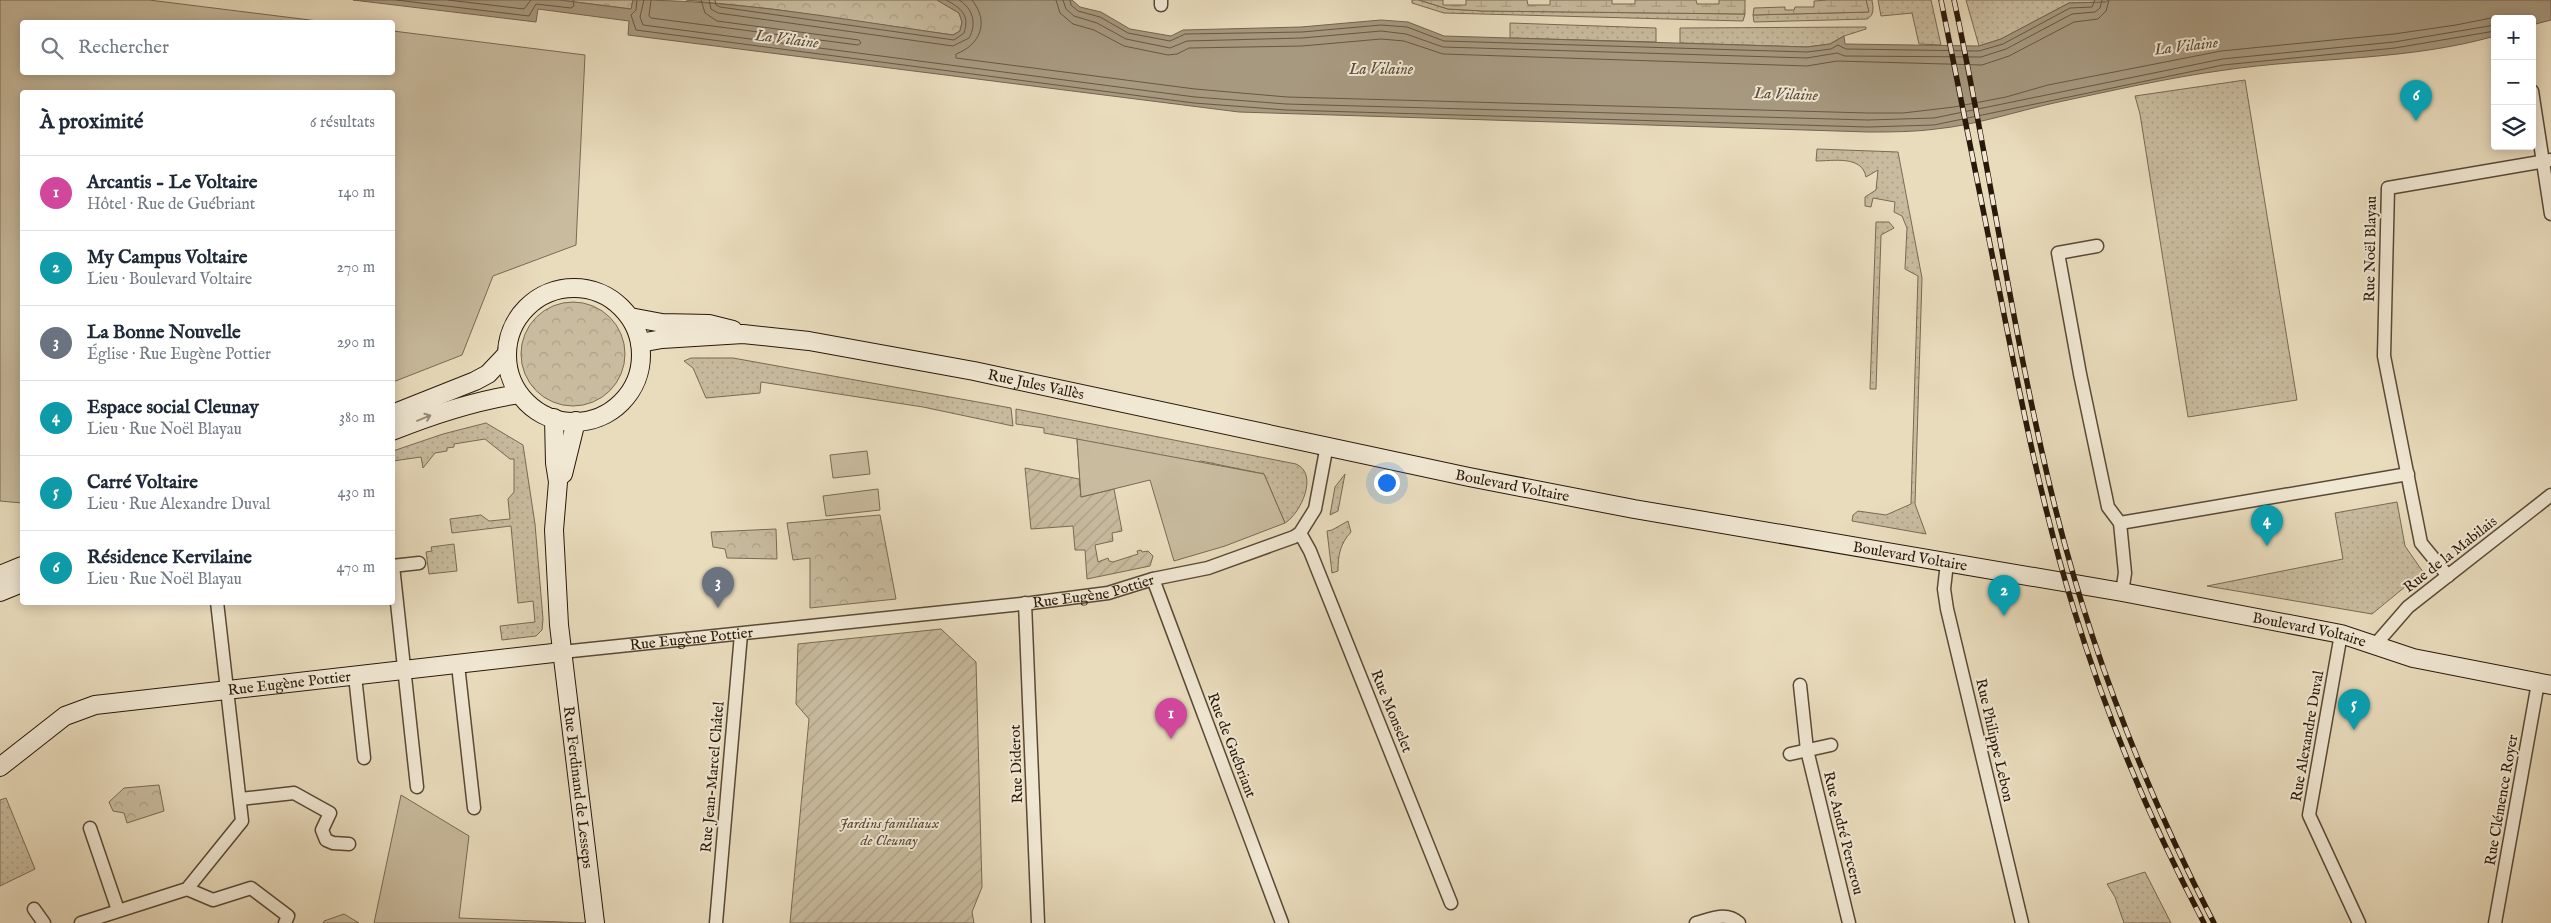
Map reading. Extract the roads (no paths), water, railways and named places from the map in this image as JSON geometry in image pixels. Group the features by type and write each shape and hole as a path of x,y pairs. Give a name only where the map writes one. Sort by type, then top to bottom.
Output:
{"main road":[{"path":"581,288 598,292 612,300 630,316 640,343 641,357 638,377 623,400 601,416 576,421 554,418 537,411 519,394 512,382 506,355 508,341 519,315 534,300 553,291 581,288"},
{"name":"Rue Jules Vallès","path":"630,316 662,323 709,324 743,334"},
{"name":"Rue Jules Vallès","path":"640,343 662,339 743,334 809,341 974,370 1327,445"},
{"path":"395,413 475,381 488,374 506,355"},
{"path":"395,430 466,404 519,394"},
{"path":"554,418 555,463 558,482"},
{"path":"558,482 563,473 576,421"},
{"name":"Boulevard Voltaire","path":"1327,445 1469,477 1634,509 2122,592 2341,634 2413,658 2544,684"},
{"name":"Rue Ferdinand de Lesseps","path":"558,482 554,530 562,652 595,923"},
{"path":"0,575 20,567"},
{"path":"0,592 20,584"},
{"name":"Rue Eugène Pottier","path":"0,766 39,734 65,716 95,705 562,652"}],"street":[{"path":"2535,105 2547,160 2551,214"},
{"name":"Rue Noël Blayau","path":"2448,576 2421,543 2384,356 2388,188 2547,160"},
{"path":"2097,246 2058,253 2080,374 2108,507 2120,523 2125,573 2122,592"},
{"path":"1300,533 1315,509 1327,445"},
{"path":"2120,523 2408,474"},
{"name":"Rue de la Mabilais","path":"2375,645 2408,607 2551,494"},
{"name":"Rue Eugène Pottier","path":"562,652 1108,593 1153,579 1208,568 1300,533"},
{"name":"Rue Monselet","path":"1300,533 1310,551 1451,903"},
{"path":"395,566 419,563"},
{"name":"Rue Philippe Lebon","path":"1946,563 1944,589 1947,609 2022,923"},
{"name":"Rue de Guébriant","path":"1153,579 1282,923"},
{"path":"395,583 417,787"},
{"name":"Rue Diderot","path":"1025,603 1038,923"},
{"path":"81,923 187,888 242,821 229,690 217,605"},
{"name":"Rue Jean-Marcel Châtel","path":"716,923 741,634"},
{"name":"Rue Alexandre Duval","path":"2341,634 2308,815 2359,923"},
{"path":"458,665 474,808"},
{"path":"356,676 364,758"},
{"name":"Rue Clémence Royer","path":"2495,923 2544,684"},
{"name":"Rue André Percerou","path":"1800,685 1807,750 1849,923"},
{"path":"1790,754 1831,745"},
{"path":"240,799 294,793 330,813 322,830 326,840 333,843 349,844"},
{"path":"90,828 118,910"},
{"path":"187,888 213,900 251,888 288,916 284,923"},
{"path":"34,909 44,923"},
{"path":"1696,923 1723,916 1731,917 1739,923"}],"water":[{"name":"La Vilaine","path":"353,0 559,0 631,9 633,0 714,3 793,12 953,35 960,31 962,22 959,13 937,0 1072,0 1080,7 1101,12 1130,29 1171,36 1183,30 1301,27 1381,20 1408,22 1444,36 1807,47 1830,44 1844,36 1845,44 1979,46 2001,39 2069,3 2106,2 2108,0 2551,0 2551,20 2536,24 2536,15 2491,15 2491,37 2462,44 2395,54 2225,70 2117,89 1951,127 1927,130 1868,132 1239,112 628,35 629,21 538,9 536,22"}],"railway":[{"path":"1941,0 2024,414 2062,571 2087,650 2116,730 2148,808 2204,923"},
{"path":"1954,0 2026,378 2039,441 2068,558 2084,612 2122,718 2165,822 2214,923"}],"place":[{"name":"Résidence Kervilaine","path":"2416,121"},
{"name":"Espace social Cleunay","path":"2267,546"},
{"name":"La Bonne Nouvelle","path":"718,608"},
{"name":"My Campus Voltaire","path":"2004,616"},
{"name":"Carré Voltaire","path":"2354,730"},
{"name":"Arcantis - Le Voltaire","path":"1171,739"}],"park label":[{"name":"Jardins familiaux de Cleunay","path":"889,832"}]}
